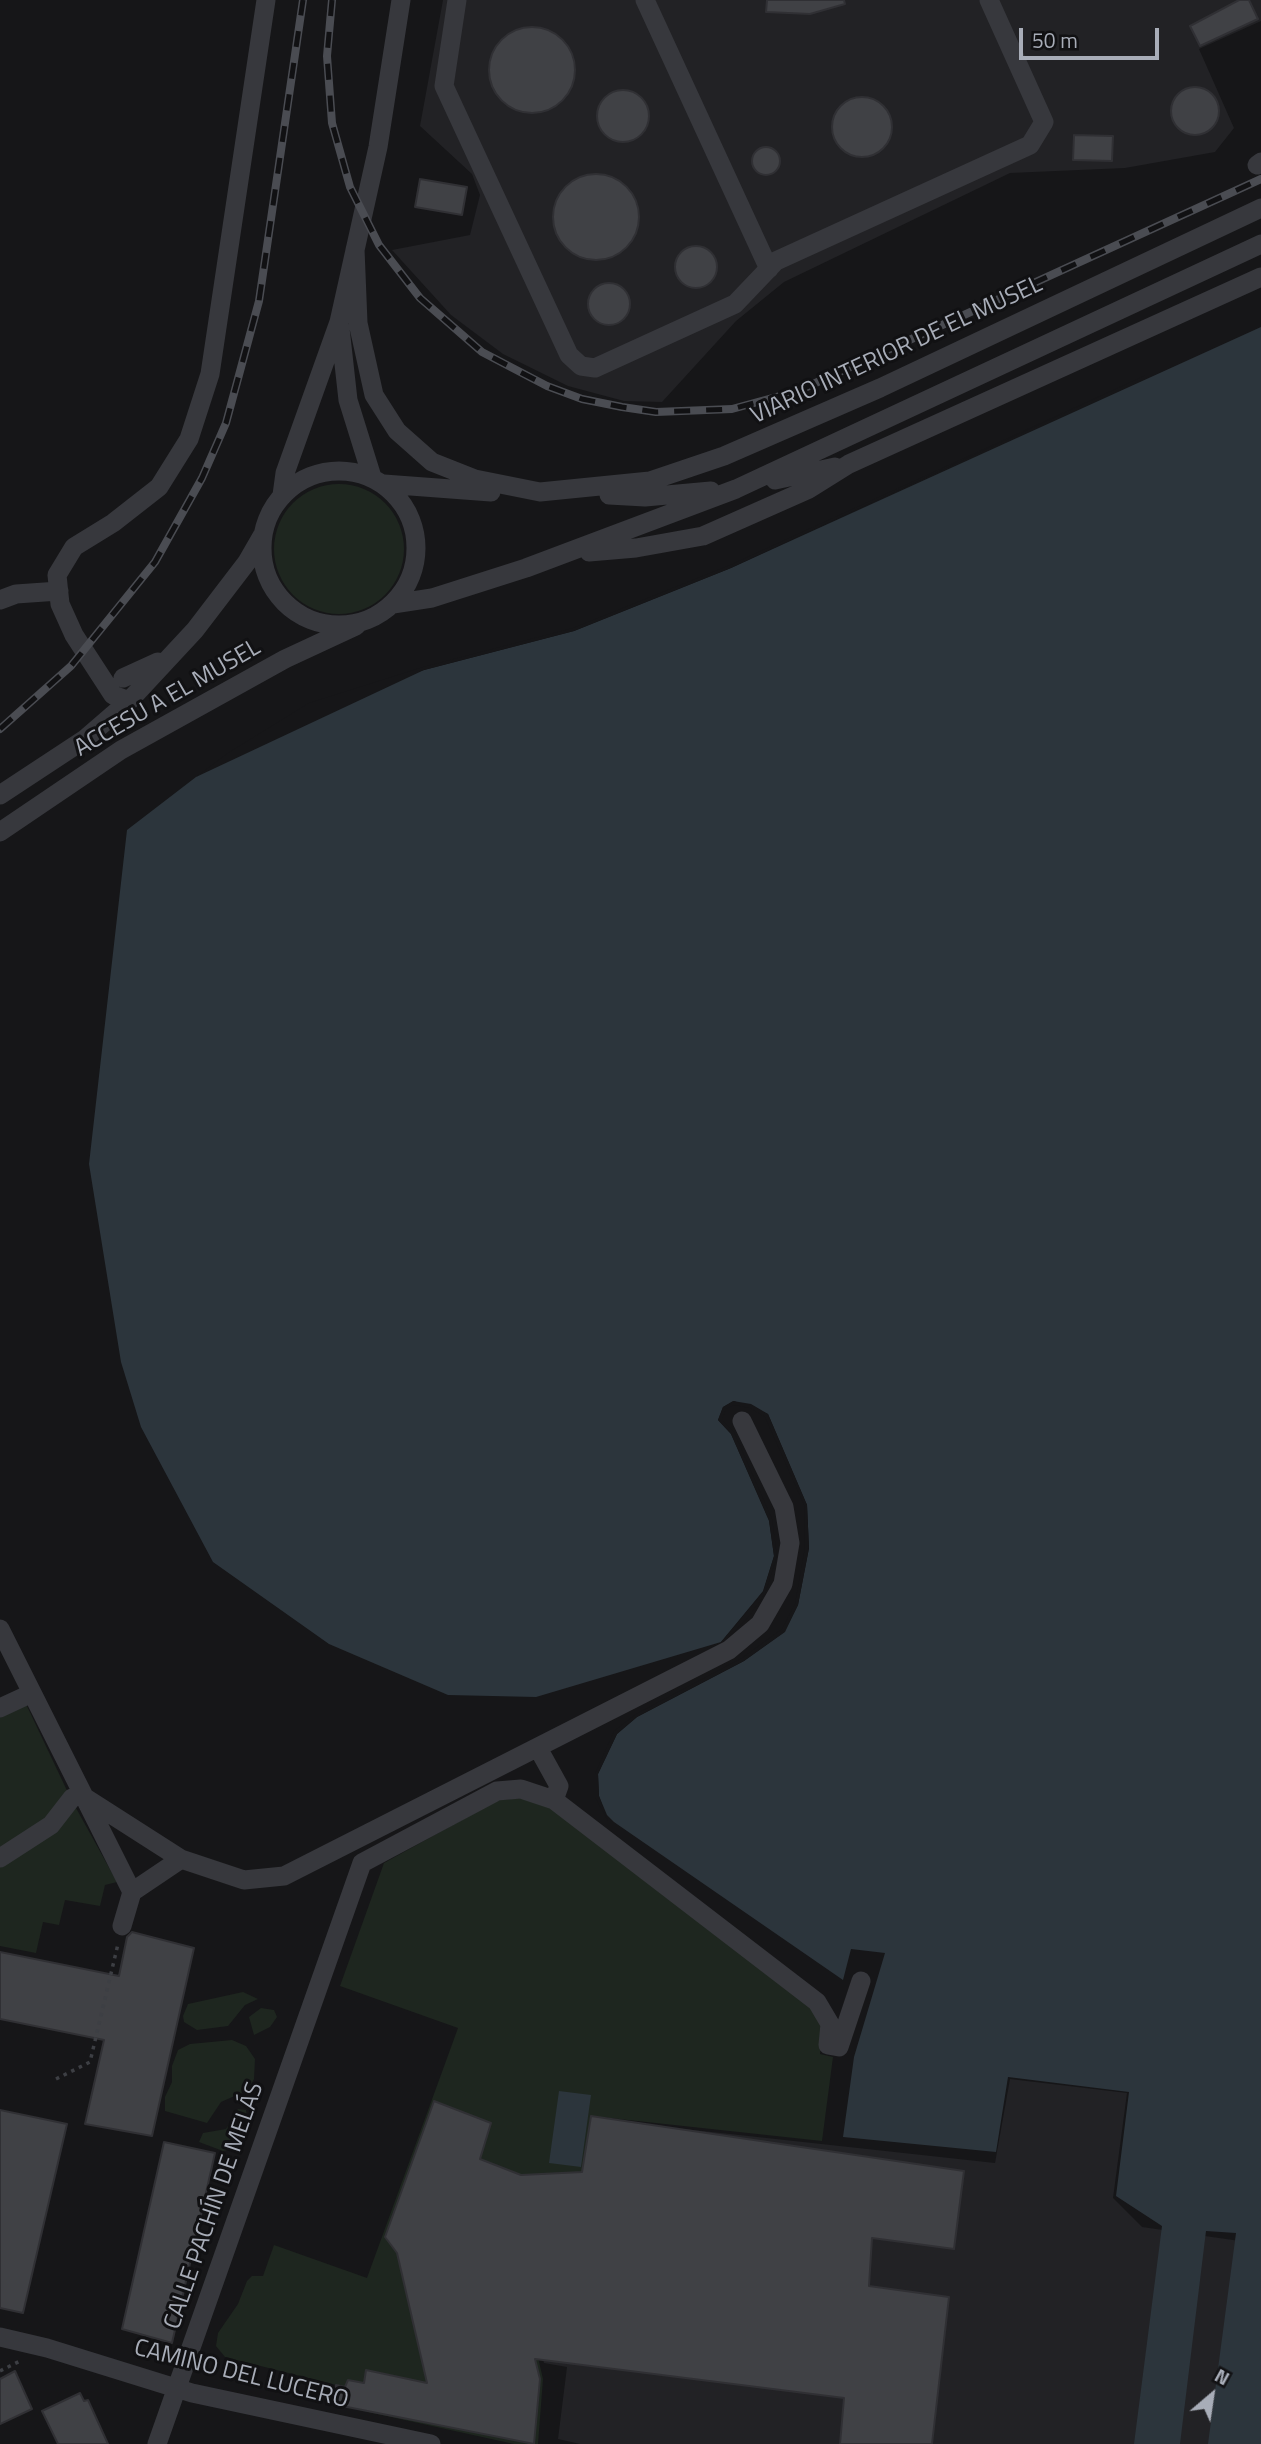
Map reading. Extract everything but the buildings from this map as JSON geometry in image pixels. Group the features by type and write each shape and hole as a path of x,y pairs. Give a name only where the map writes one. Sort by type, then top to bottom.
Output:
{"street":[{"path":"129,701 113,695 95,663 74,635 60,604 57,575 74,547 159,487 189,439 210,374 266,0"},
{"path":"457,0 444,86 569,355 581,366 595,368 735,304 776,261 1030,145 1038,137 1044,122 989,0"},
{"path":"645,0 769,269"},
{"path":"282,495 285,473 339,322 378,147 401,3"},
{"name":"VIARIO INTERIOR DE EL MUSEL","path":"355,249 358,323 374,395 397,431 432,462 474,479 540,492 650,481 724,456 880,388 1261,208"},
{"name":"VIARIO INTERIOR DE EL MUSEL","path":"393,604 432,598 567,553 736,489 1261,244"},
{"name":"VIARIO INTERIOR DE EL MUSEL","path":"567,553 636,548 703,536 809,489 849,464 1261,277"},
{"path":"339,322 348,400 378,481"},
{"name":"VIARIO INTERIOR DE EL MUSEL","path":"378,481 495,492 645,497 736,489 849,464"},
{"name":"ACCESU A EL MUSEL","path":"0,795 85,739 129,701 174,652 247,562 263,535 271,509 282,495 300,480 318,473 344,470 378,481 403,503 415,528 417,557 409,583 393,604 368,620 285,659 121,751 0,832"},
{"name":"ACCESU A EL MUSEL","path":"263,535 262,561 272,587 289,607 315,621 341,625 368,620"},
{"path":"0,600 16,594 59,591"},
{"path":"123,678 146,669 174,652"},
{"path":"95,663 123,678 129,701"},
{"path":"81,1795 181,1859 244,1880 284,1876 729,1650 760,1625 783,1584 790,1543 784,1507 742,1421"},
{"path":"0,1629 30,1694 132,1892"},
{"path":"0,1708 30,1694"},
{"path":"538,1748 559,1786 554,1800"},
{"path":"352,1841 362,1863 497,1791 521,1789 554,1800 817,2003 830,2024 828,2045 839,2047 861,1981"},
{"path":"0,1858 51,1825 72,1798 81,1795"},
{"path":"122,1926 132,1892 181,1859"},
{"name":"CALLE PACHÍN DE MELÁS","path":"156,2444 362,1863"},
{"name":"CAMINO DEL LUCERO","path":"0,2337 47,2348 177,2388 406,2442 431,2444"}],"path":[{"path":"56,2079 90,2062 122,1926"}],"shaded area":[{"path":"443,0 1261,0 1261,21 1199,49 1234,128 1215,152 1125,168 1010,173 784,282 736,321 662,402 624,401 568,386 503,354 451,315 392,250 470,235 480,195 472,174 420,126"},
{"path":"1261,327 1261,2444 1208,2444 1236,2233 1206,2231 1180,2444 1134,2444 1162,2226 1116,2196 1129,2092 1008,2077 996,2152 843,2137 854,2057 885,1953 851,1949 843,1980 614,1822 607,1815 599,1796 598,1774 617,1734 637,1717 744,1661 784,1632 798,1605 809,1548 807,1505 768,1414 734,1401 723,1407 718,1420 731,1434 769,1521 774,1556 763,1591 721,1642 536,1697 448,1695 329,1644 213,1562 141,1427 121,1362 89,1164 127,830 196,777 311,706 424,670 574,631 731,568"},
{"path":"339,484 364,489 385,503 399,524 404,549 399,574 385,595 364,609 339,614 314,609 293,595 279,574 274,549 279,524 293,503 314,489"},
{"path":"26,1704 71,1799 117,1882 105,1885 100,1906 65,1900 59,1925 43,1922 36,1953 0,1946 0,1717"},
{"path":"524,1798 549,1806 812,2004 823,2029 820,2054 833,2057 822,2141 591,2116 578,2196 508,2228 543,2379 538,2444 514,2444 332,2404 336,2385 225,2357 216,2346 218,2333 238,2304 247,2281 252,2276 263,2276 274,2245 367,2278 458,2028 340,1986 384,1863 498,1800"},
{"path":"243,1992 258,1999 245,2005 228,2026 197,2030 184,2022 183,2016 188,2004"},
{"path":"261,2008 274,2010 277,2017 270,2027 254,2035 249,2017"},
{"path":"232,2040 246,2046 255,2059 254,2079 248,2090 221,2102 207,2123 165,2111 165,2097 172,2082 172,2066 178,2050 190,2044"},
{"path":"1010,2079 1127,2093 1113,2198 1142,2227 1261,2244 1261,2444 580,2444 558,2439 567,2367 544,2363 511,2234 586,2201 593,2119 995,2163"},
{"path":"559,2091 591,2095 581,2167 549,2163"},
{"path":"238,2109 246,2110 247,2117 233,2149 223,2151 199,2142 203,2133 226,2129"}],"pier":[{"path":"1146,375 731,568 574,631 424,670 196,777 228,753 309,703 423,667 573,628 730,565"},
{"path":"733,1401 751,1404 768,1414 807,1505 809,1548 798,1605 785,1632 744,1661 637,1717 617,1734 598,1774 599,1796 608,1821 595,1797 595,1774 614,1731 636,1714 742,1658 782,1629 795,1604 805,1547 804,1505 765,1417 750,1408 734,1405 726,1409 722,1420 734,1432 772,1519 777,1556 765,1594 749,1616 723,1644 721,1642 763,1592 774,1556 769,1520 731,1434 718,1420 723,1407"}],"railway":[{"path":"0,729 71,666 155,562 202,478 226,423 259,301 303,0"},
{"path":"332,0 327,56 332,123 350,187 379,245 420,298 482,352 547,386 582,399 622,407 656,412 732,409 798,391 1261,179"}]}
